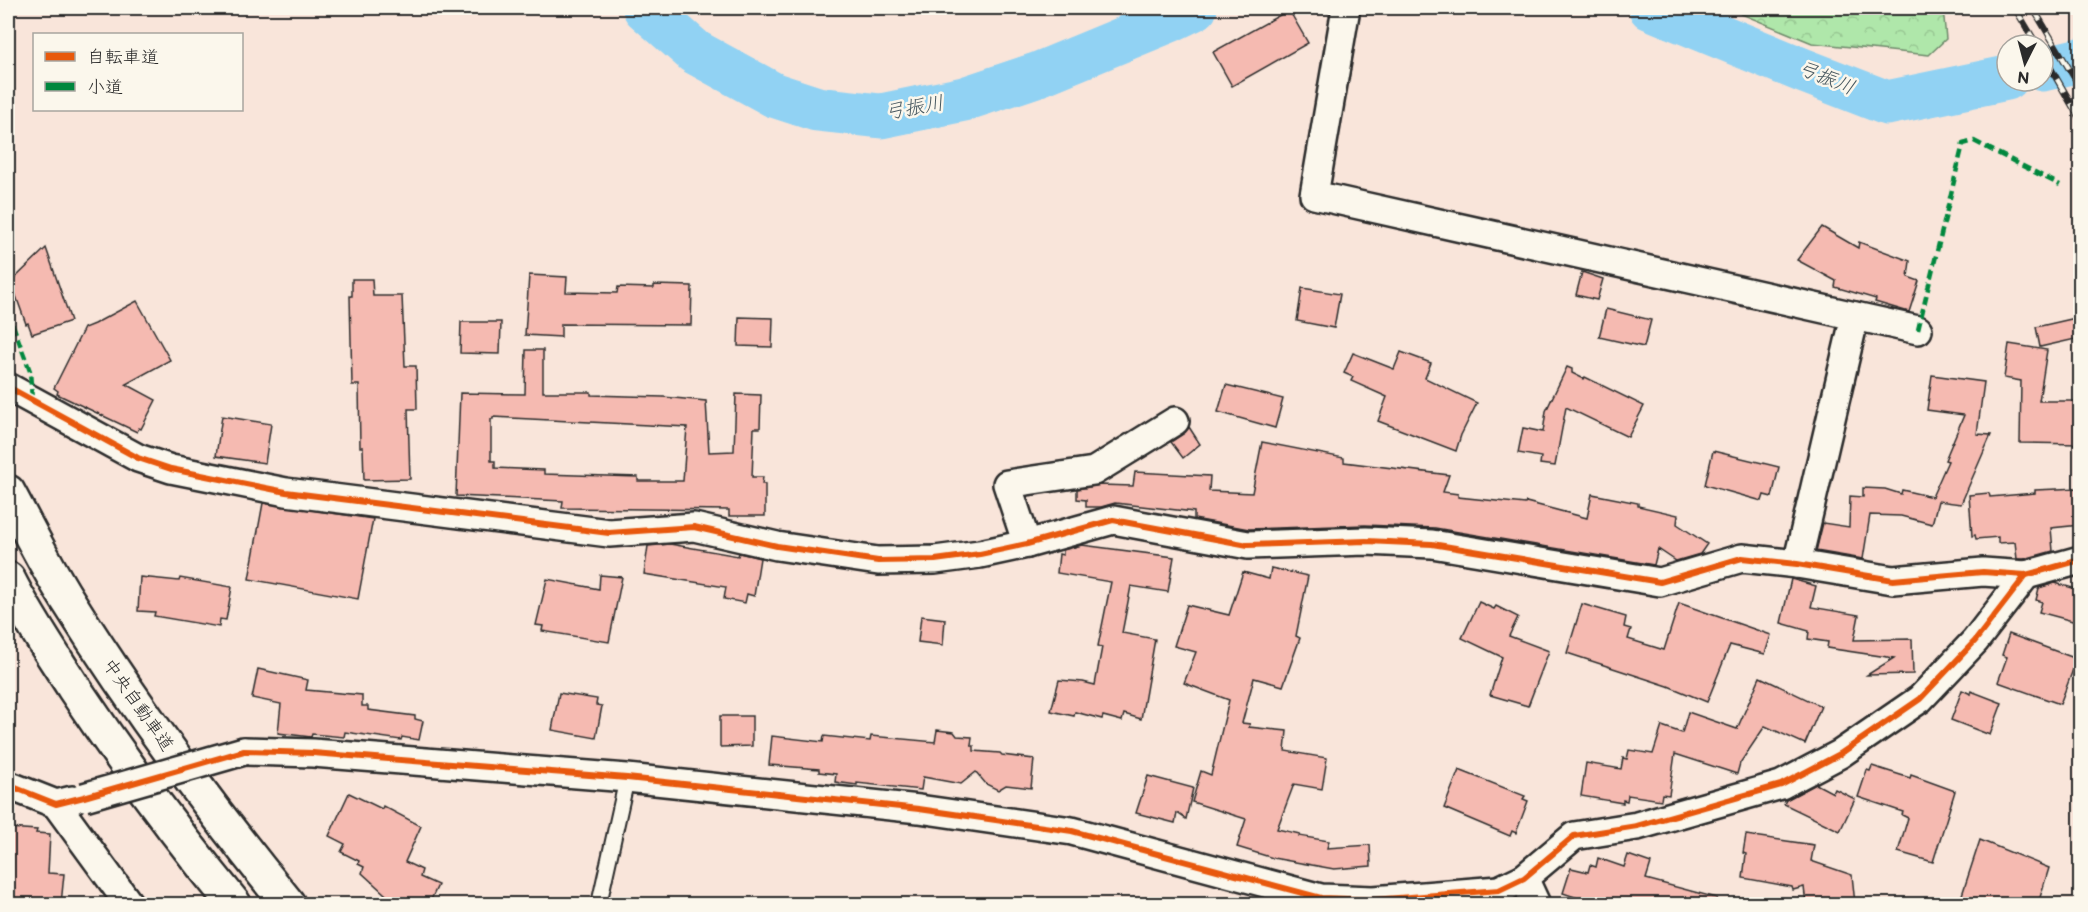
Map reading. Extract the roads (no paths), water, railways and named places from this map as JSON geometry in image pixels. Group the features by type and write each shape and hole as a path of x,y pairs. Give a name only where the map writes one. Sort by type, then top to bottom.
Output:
{"highway":[{"name":"中央自動車道","path":"8,492 66,597 132,700 228,830 288,904"},
{"path":"8,579 27,617 111,744 234,904"}],"street":[{"path":"1346,8 1314,195 1918,330"},
{"path":"1797,564 1855,316"},
{"path":"8,387 138,458 171,469 286,492 609,533 694,527 777,546 878,561 935,560 980,554 1027,544 1113,520 1248,545 1366,541 1432,544 1660,582 1742,558 1797,564 1893,580 1983,572 2026,575 2080,560"},
{"path":"1027,544 1007,484 1094,471 1175,421"},
{"path":"56,804 244,751 312,753 627,778 919,809 1072,831 1321,898 1373,900 1499,890 1524,878 1574,836 1637,826 1780,785 1840,754 1920,699 1975,641 2026,575"},
{"path":"8,785 56,804 129,904"},
{"path":"1524,878 1536,904"}],"lane":[{"path":"599,904 627,778"}],"waterway":[{"name":"弓振川","path":"645,8 695,52 774,95 817,109 881,116 964,99 1039,74 1195,8"},
{"name":"弓振川","path":"1651,8 1887,103 1995,80"},
{"name":"弓振川","path":"2055,66 2080,60"}],"railway":[{"path":"2015,8 2030,33"},
{"path":"2033,8 2080,87"},
{"path":"2055,76 2080,119"}]}
